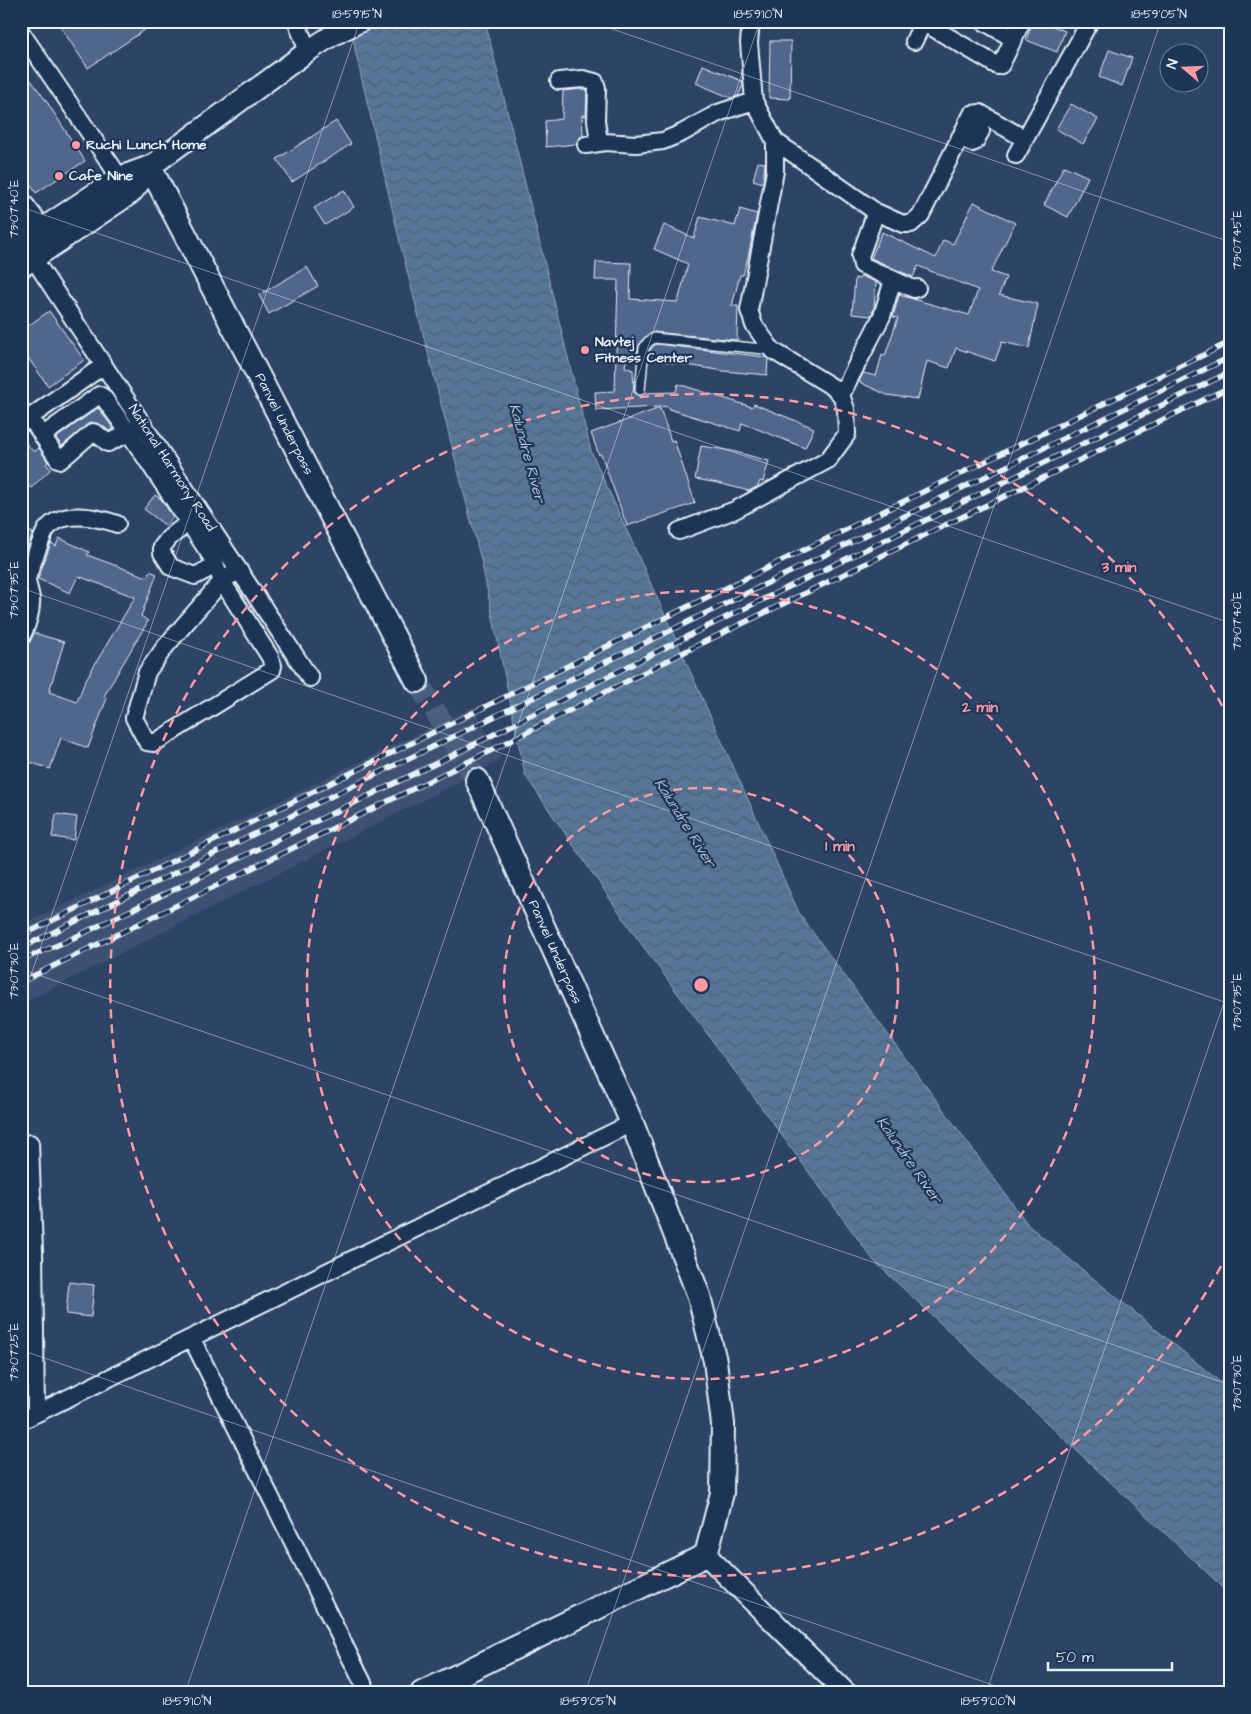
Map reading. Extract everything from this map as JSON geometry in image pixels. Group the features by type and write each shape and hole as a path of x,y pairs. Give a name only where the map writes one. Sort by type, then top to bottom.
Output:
{"main road":[{"path":"25,256 44,229 120,178 150,167"},
{"path":"25,256 131,192 150,167"},
{"name":"Panvel Underpass","path":"150,167 417,681"},
{"name":"Panvel Underpass","path":"477,780 632,1122 699,1296 715,1361 723,1424 722,1493 706,1555"},
{"path":"431,1691 706,1555"}],"street":[{"path":"296,21 308,51"},
{"path":"150,167 308,51 331,36 361,21"},
{"path":"679,531 735,510 828,460 847,434 846,409 841,396 834,388 772,350 754,325 749,310 776,171 775,141 754,101 749,43 751,21"},
{"path":"982,21 1014,39"},
{"path":"914,41 923,22 998,66 1001,65 1022,21"},
{"path":"1016,155 1090,21"},
{"path":"21,32 120,178"},
{"path":"559,81 583,79 595,82 597,88 596,120 593,144 636,144 663,141 718,114 754,101"},
{"path":"775,141 876,212 903,224 912,224 921,215 972,114 980,113 1025,138"},
{"path":"21,199 44,229"},
{"path":"876,212 860,256 862,265 892,280 914,289 917,288"},
{"name":"National Harmony Road","path":"25,256 104,365 136,428 239,570 310,678"},
{"path":"841,396 882,316 892,280"},
{"path":"104,365 26,420 42,436 58,459 61,460 93,432 108,443 136,428"},
{"path":"42,436 99,395 136,428 189,522 216,565 222,581 270,657 273,666 272,670 154,743 147,742 134,718 147,672 165,647 222,581 239,570"},
{"path":"21,638 30,611 31,598 27,586 27,578 46,530 57,521 75,517 103,519 117,524"},
{"path":"189,522 169,538 162,547 162,553 171,567 195,576 216,565"},
{"path":"270,657 288,645"},
{"path":"30,1143 34,1261 28,1418 632,1122"},
{"path":"192,1338 368,1693"},
{"path":"706,1555 846,1693"}],"lane":[{"path":"640,390 644,348 654,338 772,350"}],"shaded area":[{"path":"473,707 501,759 21,1004 21,926"}],"water":[{"name":"Kalundre River","path":"352,21 485,21 591,451 800,915 1029,1226 1230,1390 1230,1594 874,1261 637,938 525,775 482,564 402,251 355,50"}],"building":[{"path":"67,21 94,21 100,30 114,21 158,21 88,68 60,26"},
{"path":"1033,21 1040,21 1065,31 1057,52 1026,40"},
{"path":"770,41 791,41 790,99 769,98"},
{"path":"1109,50 1132,58 1122,86 1099,77"},
{"path":"703,65 742,81 743,85 738,96 731,98 696,83"},
{"path":"21,67 45,99 85,161 36,193 21,170"},
{"path":"587,90 586,116 582,115 583,136 579,138 576,144 546,147 545,121 562,119 563,91"},
{"path":"1071,104 1098,119 1083,144 1056,129"},
{"path":"336,121 351,144 292,182 277,159"},
{"path":"758,162 765,163 763,183 753,180"},
{"path":"1064,166 1088,177 1068,217 1044,205"},
{"path":"344,190 354,207 325,225 314,208"},
{"path":"974,202 1015,223 991,272 1006,277 999,295 1038,304 1029,348 1002,342 995,361 956,348 949,368 927,361 918,399 887,395 859,382 863,373 876,376 882,355 885,356 898,318 893,317 899,295 969,315 978,290 918,266 913,277 871,258 882,232 936,258 943,240 953,244"},
{"path":"740,209 757,214 748,257 743,275 740,275 732,306 738,306 737,340 654,332 643,339 638,347 637,357 627,356 625,367 633,370 634,392 639,396 645,393 676,392 678,384 752,407 754,404 814,428 805,448 742,423 740,431 669,409 669,407 596,410 595,392 615,391 618,280 595,280 596,262 631,263 630,299 678,302 688,264 654,249 664,225 694,238 700,217 735,226"},
{"path":"307,267 318,286 269,314 259,295"},
{"path":"861,276 876,282 874,308 871,316 852,314 855,278 859,279"},
{"path":"49,311 84,360 48,386 21,348 21,331"},
{"path":"656,344 765,357 768,359 767,375 724,371 649,359 650,350"},
{"path":"98,408 114,429 109,431 99,424 91,422 62,446 56,438"},
{"path":"660,408 671,441 674,440 695,503 627,526 601,454 599,455 591,433"},
{"path":"21,438 34,452 39,448 48,462 46,464 51,469 31,488 21,477"},
{"path":"701,446 732,451 769,461 763,482 760,481 758,486 749,491 695,479"},
{"path":"155,495 161,499 173,517 166,526 144,509"},
{"path":"21,527 33,533 21,565"},
{"path":"59,538 89,552 87,555 147,577 150,571 157,574 141,616 148,621 104,696 107,698 88,748 61,738 50,769 21,759 21,647 30,642 34,633 64,642 49,692 77,702 85,681 135,597 78,576 70,593 38,579 51,543 56,546"},
{"path":"56,814 77,817 74,840 52,837"},
{"path":"69,1282 94,1285 91,1317 66,1314"}],"tunnel":[{"path":"417,681 477,780"}],"railway":[{"path":"21,936 681,610 1230,342"},
{"path":"21,948 1230,357"},
{"path":"21,960 65,942 445,759 692,634 1230,372"},
{"path":"21,982 492,750 698,645 1230,387"}],"place":[{"name":"Ruchi Lunch Home","path":"76,145"},
{"name":"Cafe Nine","path":"59,176"},
{"name":"Navtej Fitness Center","path":"585,350"}]}
